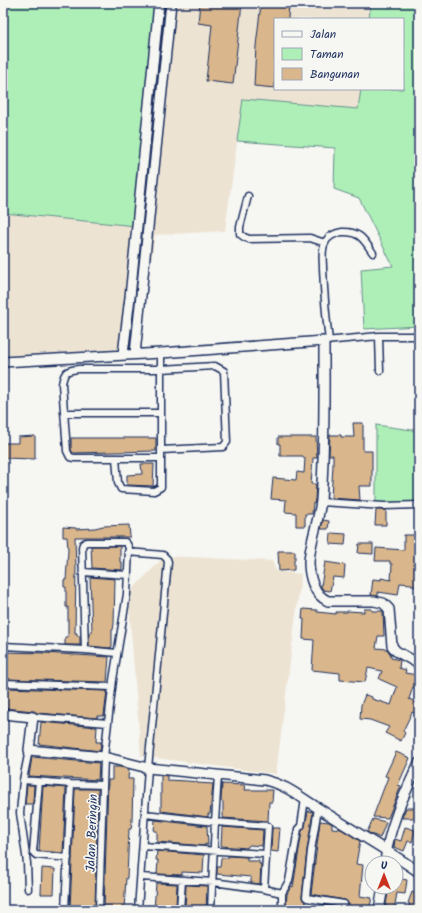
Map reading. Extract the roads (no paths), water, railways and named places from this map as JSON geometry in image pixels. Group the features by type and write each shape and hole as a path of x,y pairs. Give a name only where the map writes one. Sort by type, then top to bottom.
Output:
{"street":[{"path":"123,354 159,3"},
{"path":"135,354 171,3"},
{"path":"140,189 152,190"},
{"path":"248,196 240,227 240,234 244,237 249,239 291,237 310,238 325,243"},
{"path":"373,253 362,237 349,232 332,234 325,243 323,255 326,341 324,442 321,502 312,540 309,563 312,580 322,598 328,601 374,601 383,603 389,608 392,646 396,652 419,663"},
{"path":"3,362 161,353 379,336 419,336"},
{"path":"379,336 380,370"},
{"path":"116,458 118,484 121,489 154,492 161,487 161,353"},
{"path":"161,450 223,447 227,442 224,371 215,366 161,369 71,370 66,372 63,377 62,384 67,451 70,457 161,458"},
{"path":"64,414 161,413"},
{"path":"321,502 384,506 419,505"},
{"path":"85,650 83,544 86,542 125,542 127,544 128,552 163,555 168,562 148,768 138,910"},
{"name":"Jalan Beringin","path":"99,910 104,757 112,687 127,594 128,552"},
{"path":"83,572 128,575"},
{"path":"3,646 117,653"},
{"path":"3,683 112,687"},
{"path":"3,714 108,723"},
{"path":"28,888 27,864 20,813 23,780 29,750 33,717"},
{"path":"29,750 104,757 148,768 265,780 278,783 419,872"},
{"path":"386,855 390,833 419,763"},
{"path":"211,910 218,775"},
{"path":"23,780 103,785"},
{"path":"39,781 33,852 36,856 68,858"},
{"path":"65,910 71,784"},
{"path":"282,910 282,893 289,881 298,829 301,826 305,799"},
{"path":"318,808 306,895 307,898 344,904"},
{"path":"145,814 268,826 264,889"},
{"path":"143,846 266,854"},
{"path":"141,877 213,882 282,893"},
{"path":"180,910 182,880"},
{"path":"380,910 382,895"}]}
